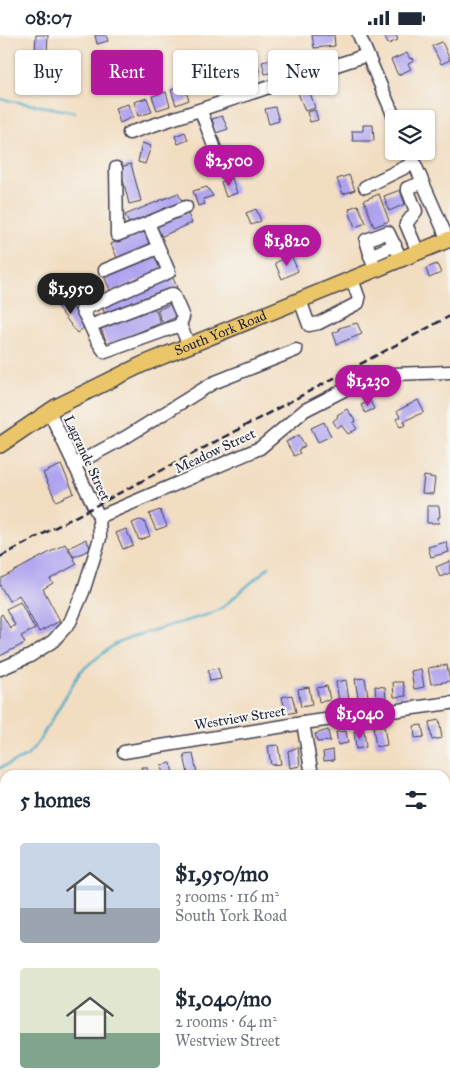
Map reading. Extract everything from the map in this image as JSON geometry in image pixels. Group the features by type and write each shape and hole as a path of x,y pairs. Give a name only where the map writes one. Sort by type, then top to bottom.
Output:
{"main road":[{"name":"South York Road","path":"0,445 49,411 100,384 189,345 352,279 373,263 398,252 418,252 449,240"}],"street":[{"path":"360,35 391,110"},
{"path":"129,133 201,111 367,55"},
{"path":"201,111 223,171 246,163"},
{"path":"413,160 449,240"},
{"path":"364,187 414,163"},
{"path":"116,168 117,235 186,207"},
{"path":"418,252 406,224 416,211 407,188 422,183"},
{"path":"148,223 169,272 82,310 92,325 95,341 105,353 180,325"},
{"path":"373,263 366,240 388,232 398,252"},
{"path":"105,270 158,248"},
{"path":"300,300 308,325 319,323 358,303 359,299 352,279"},
{"path":"92,325 173,294 183,317 180,325 189,345"},
{"path":"74,465 126,437 213,383 296,349"},
{"name":"Meadow Street","path":"99,517 260,448 305,410 354,385 394,374 450,372"},
{"name":"Lagrande Street","path":"49,411 99,517"},
{"path":"0,669 30,656 52,641 70,622 83,592 100,538 99,517"},
{"name":"Westview Street","path":"124,752 303,723 450,703"},
{"path":"303,723 311,770"}],"building":[{"path":"36,35 48,35 47,50 35,50"},
{"path":"95,35 106,35 108,41 97,44"},
{"path":"312,35 334,35 335,46 314,48"},
{"path":"384,35 396,35 398,40 388,44"},
{"path":"442,42 450,60 441,64 432,46"},
{"path":"407,53 410,59 413,58 414,61 408,64 411,69 398,75 391,60"},
{"path":"268,60 268,73 265,74 262,62"},
{"path":"173,89 173,95 187,95 189,100 176,105 171,90"},
{"path":"166,92 170,106 157,110 152,96 163,95 163,93"},
{"path":"299,95 311,95 315,108 305,111"},
{"path":"147,98 152,112 138,116 134,102"},
{"path":"128,104 133,117 120,123 115,108"},
{"path":"275,107 279,121 269,124 265,109"},
{"path":"315,110 318,120 310,122 307,112"},
{"path":"222,116 228,129 216,133 212,119"},
{"path":"363,125 373,125 374,141 353,141 352,131 363,131"},
{"path":"185,132 188,140 178,144 175,136"},
{"path":"142,143 151,146 145,164 138,162"},
{"path":"131,164 141,201 129,204 120,167"},
{"path":"349,175 355,190 343,194 337,179"},
{"path":"232,178 237,193 226,197 221,182"},
{"path":"207,187 213,196 203,199 205,204 198,206 193,191"},
{"path":"400,190 405,204 389,211 384,196"},
{"path":"178,193 183,204 130,226 125,215"},
{"path":"379,194 389,221 374,227 364,200"},
{"path":"358,205 366,223 355,227 349,211 350,208"},
{"path":"256,209 261,221 251,225 246,213"},
{"path":"187,212 192,223 160,237 155,225"},
{"path":"146,229 153,245 118,260 111,244"},
{"path":"157,253 164,270 111,292 104,276"},
{"path":"291,255 298,271 282,279 275,263"},
{"path":"437,264 441,273 429,278 426,268"},
{"path":"172,276 177,287 106,317 102,306"},
{"path":"66,298 86,326 77,333 56,305"},
{"path":"174,303 179,316 163,323 157,310"},
{"path":"154,307 161,323 108,345 101,329"},
{"path":"357,323 362,334 337,344 333,333 340,330 339,328"},
{"path":"418,400 424,412 404,421 406,425 400,427 396,419 400,417 397,411"},
{"path":"370,401 374,409 365,413 361,405"},
{"path":"347,409 356,422 353,423 357,429 348,434 341,425 337,428 333,421 338,417 337,415"},
{"path":"324,422 331,436 318,442 311,428"},
{"path":"299,435 305,446 298,450 300,453 294,456 286,442"},
{"path":"61,465 74,493 56,501 43,473"},
{"path":"424,476 435,478 433,494 422,493"},
{"path":"427,506 439,506 439,523 427,523"},
{"path":"160,510 167,526 156,530 149,514"},
{"path":"139,520 144,521 150,536 139,540 132,523"},
{"path":"126,529 133,545 123,549 116,533"},
{"path":"86,539 91,549 74,557 69,548"},
{"path":"446,542 449,552 431,557 428,547"},
{"path":"65,544 77,564 50,579 53,583 43,589 60,621 39,632 19,595 9,601 0,585 0,579"},
{"path":"450,561 450,573 440,577 436,567"},
{"path":"20,602 35,629 21,636 25,643 0,656 0,616 2,614 10,628 15,625 6,609"},
{"path":"447,665 450,681 431,684 428,668"},
{"path":"218,668 221,679 210,681 208,670"},
{"path":"421,669 424,687 414,689 411,671"},
{"path":"365,678 368,696 358,698 355,679"},
{"path":"346,680 349,700 339,701 336,682"},
{"path":"393,682 403,682 406,696 394,697"},
{"path":"327,686 330,700 319,702 317,688"},
{"path":"375,686 385,687 386,699 376,700"},
{"path":"309,687 312,705 301,707 298,689"},
{"path":"292,695 296,712 286,714 282,697"},
{"path":"439,720 442,738 432,740 429,722"},
{"path":"422,725 424,737 415,738 414,726"},
{"path":"384,726 387,745 376,747 373,727"},
{"path":"328,730 330,741 317,742 315,734"},
{"path":"346,731 348,743 338,745 336,732"},
{"path":"364,731 366,747 356,749 354,732"},
{"path":"278,745 281,764 271,765 268,746"},
{"path":"298,747 300,766 290,768 288,751"},
{"path":"333,750 334,760 324,761 323,752"},
{"path":"193,754 196,770 187,770 184,755"},
{"path":"171,763 172,770 162,770 161,765"},
{"path":"141,767 147,767 147,770 142,770"}],"waterway":[{"path":"0,99 74,112"},
{"path":"0,768 27,756 38,743 80,672 114,645 137,635 210,614 223,607 269,567"}],"railway":[{"path":"0,557 450,316"}]}
